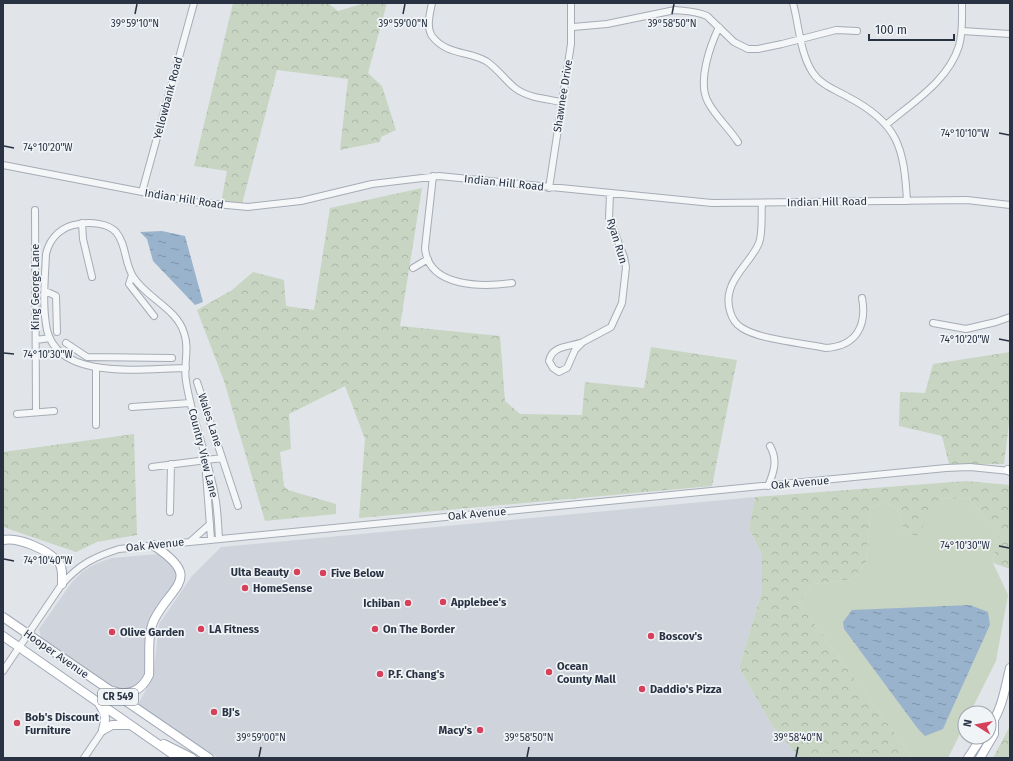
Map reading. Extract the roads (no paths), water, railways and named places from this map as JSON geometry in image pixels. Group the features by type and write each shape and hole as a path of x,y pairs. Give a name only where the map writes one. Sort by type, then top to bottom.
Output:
{"main road":[{"path":"3,540 16,540 34,545 59,562 62,584"},
{"path":"105,688 120,694 132,692 146,683 149,675 154,621 175,591 180,577 179,568 175,560 154,544"},
{"name":"Hooper Avenue","path":"3,617 209,758"},
{"name":"Hooper Avenue","path":"3,636 18,648 178,758"},
{"path":"997,710 1010,668"},
{"path":"99,703 104,710 106,720 103,730"},
{"path":"103,730 112,725 131,725"},
{"path":"148,737 192,758"},
{"path":"968,758 977,745"},
{"path":"980,758 988,745"}],"street":[{"name":"Yellowbank Road","path":"142,192 194,3"},
{"path":"432,3 429,28 431,34 442,46 453,52 471,55 486,61 514,87 526,94 562,102"},
{"name":"Shawnee Drive","path":"549,188 572,44 571,3"},
{"path":"793,3 807,61 820,82 867,106 879,116 896,139 903,156 907,200"},
{"path":"886,125 946,74 958,47 962,31 962,3"},
{"path":"572,27 607,24 675,10 701,13 719,27 734,42 748,49 758,49 836,30 857,31"},
{"path":"719,27 709,50 704,91 707,101 715,114 738,142"},
{"path":"962,31 1010,34"},
{"name":"Indian Hill Road","path":"3,165 194,202 248,207 301,201 372,184 433,176 712,203 967,200 1010,205"},
{"path":"433,176 426,225 425,248 428,259 440,275 460,282 493,285 512,283"},
{"name":"Ryan Run","path":"583,342 575,350 567,368 559,372 553,368 549,361 552,352 560,347 572,347 610,327 618,315 622,302 626,267 624,257 609,218 610,194"},
{"path":"762,203 759,243 736,276 728,297 730,313 741,328 770,337 826,348 833,348 843,344 860,329 864,315 862,298"},
{"name":"King George Lane","path":"35,210 36,412"},
{"path":"82,223 83,239 92,277"},
{"name":"Country View Lane","path":"50,338 45,316 46,254 48,246 62,228 82,223 104,225 117,233 132,275 142,288 175,318 184,331 187,350 185,379 215,496 220,538"},
{"path":"413,268 428,259"},
{"path":"132,275 129,284 154,316"},
{"path":"45,291 56,296 57,332"},
{"path":"933,323 966,329 1010,317"},
{"path":"36,340 50,338 58,351 72,362 96,367 186,368"},
{"path":"66,343 87,357 172,358"},
{"path":"128,358 130,368"},
{"path":"96,367 96,425"},
{"name":"Wales Lane","path":"198,382 238,506"},
{"path":"132,407 190,403"},
{"path":"17,414 54,411"},
{"path":"768,486 775,462 774,454 770,446"},
{"name":"Wales Lane","path":"152,467 222,458"},
{"path":"205,460 211,539"},
{"path":"170,464 170,512"},
{"name":"Oak Avenue","path":"3,671 62,584 74,571 94,557 119,549 154,544 946,468 970,467 1010,471"},
{"path":"190,541 210,524"},
{"path":"84,758 103,730"}],"water":[{"path":"162,231 185,236 203,302 195,305 153,261 147,239 140,232"},
{"path":"970,605 988,612 990,625 943,729 925,736 918,729 844,629 843,622 852,610"}],"place":[{"name":"Ulta Beauty","path":"297,572"},
{"name":"Five Below","path":"323,573"},
{"name":"HomeSense","path":"245,588"},
{"name":"Applebee's","path":"443,602"},
{"name":"Ichiban","path":"408,603"},
{"name":"LA Fitness","path":"201,629"},
{"name":"On The Border","path":"375,629"},
{"name":"Olive Garden","path":"112,632"},
{"name":"Boscov's","path":"651,636"},
{"name":"Ocean County Mall","path":"549,672"},
{"name":"P.F. Chang's","path":"380,674"},
{"name":"Daddio's Pizza","path":"642,689"},
{"name":"BJ's","path":"214,712"},
{"name":"Bob's Discount Furniture","path":"17,723"},
{"name":"Macy's","path":"480,730"}]}
